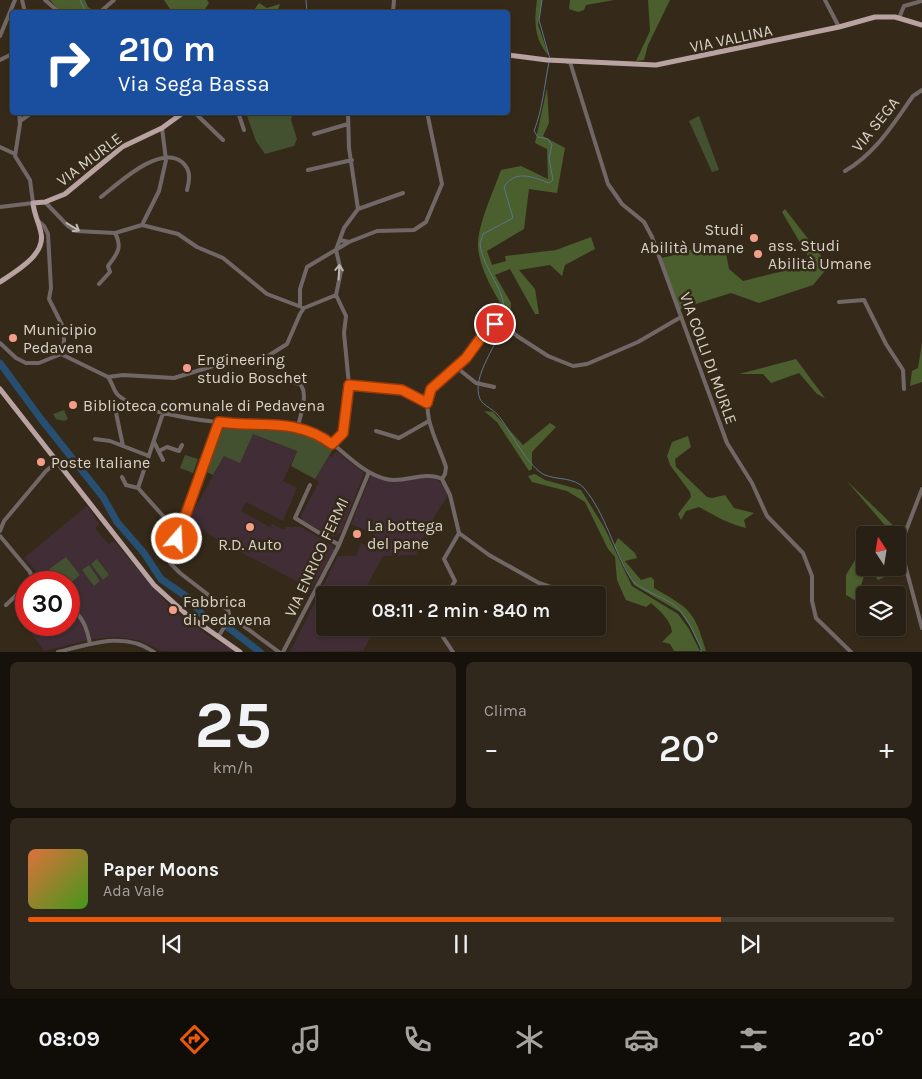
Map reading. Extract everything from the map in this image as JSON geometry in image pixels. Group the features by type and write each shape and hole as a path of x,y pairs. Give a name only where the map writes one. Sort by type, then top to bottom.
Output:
{"main road":[{"name":"VIA VALLINA","path":"565,61 668,64 840,27 875,17 899,18 922,24"},
{"path":"510,55 565,61"},
{"name":"VIA MURLE","path":"33,203 45,202 65,194 127,143 162,128 180,115"},
{"path":"0,282 39,249 42,235 33,203"},
{"path":"0,389 154,585 186,614 240,652"}],"street":[{"path":"45,0 57,10"},
{"path":"102,10 114,0"},
{"path":"825,0 840,27"},
{"path":"899,18 904,6 922,1"},
{"path":"0,36 10,13"},
{"path":"0,25 6,24"},
{"name":"VIA COLLI DI MURLE","path":"565,61 570,62 608,184 622,204 645,224 727,443 752,483 767,516 803,553 812,576 812,601 816,618 850,652"},
{"name":"VIA SEGA","path":"845,171 861,162 874,150 913,96 922,90"},
{"path":"15,154 20,121 19,115"},
{"path":"20,121 29,115"},
{"path":"197,115 223,140"},
{"path":"239,115 244,130"},
{"path":"348,115 358,209"},
{"path":"300,306 300,289 307,267 350,242 377,231 414,230 426,222 442,184 428,115"},
{"path":"314,134 348,124"},
{"path":"142,225 159,190 166,157 162,128"},
{"path":"0,146 15,154 30,180 33,203 0,208"},
{"path":"100,197 144,164 166,157 177,159 187,166 190,178 187,190"},
{"path":"308,170 352,160"},
{"path":"332,444 343,433 349,385 344,333 346,316 336,295 342,271 336,250 346,225 358,209 402,193"},
{"path":"45,202 68,226 76,231 112,234 142,225 181,235 197,247 229,263 267,294 304,308"},
{"path":"37,220 44,226 48,234 51,281 49,299 64,329 64,341 60,354"},
{"path":"99,284 110,272 108,266 120,250 120,243 112,234"},
{"path":"340,240 350,242"},
{"path":"0,343 16,358 26,363 35,364 60,354 108,377 123,375 174,378 236,359 264,357 287,344 304,308 336,295"},
{"path":"839,302 864,300 886,344 903,370 904,389"},
{"path":"442,479 446,467 429,421 427,403 431,389 471,353 488,328 499,324 505,325 523,341 548,356 573,366 587,364 638,342 681,317"},
{"path":"456,367 476,383 494,387"},
{"path":"108,377 115,392 122,398 163,413 219,422 298,427 317,433 368,472 389,480 430,476 442,479 447,486 453,505 459,533 489,555 547,586"},
{"path":"270,378 298,384 303,387 304,395 298,427"},
{"path":"349,385 402,390 427,403"},
{"path":"115,408 123,446"},
{"path":"138,488 163,413"},
{"path":"376,431 398,438 429,421"},
{"path":"219,422 182,524 171,564 225,608 230,618 279,652"},
{"path":"95,439 110,441 149,456"},
{"path":"154,442 163,460"},
{"path":"159,451 167,447 179,451 182,445"},
{"path":"0,531 1,525 46,472 57,462"},
{"name":"VIA ENRICO FERMI","path":"283,652 339,545 368,472"},
{"path":"122,477 126,485 138,488 164,517 182,524"},
{"path":"310,485 295,518 339,545"},
{"path":"922,489 900,546 922,628"},
{"path":"452,586 455,581 444,559 459,533"},
{"path":"0,536 29,571"},
{"path":"6,604 15,596"},
{"path":"80,616 87,628 90,644"},
{"path":"218,637 230,618"},
{"path":"442,636 453,652"},
{"path":"58,652 107,640 133,641 144,645 154,652"}],"shaded area":[{"path":"252,434 297,451 283,481 297,488 283,521 246,502 241,511 270,527 272,524 284,530 286,527 301,527 333,546 334,551 312,589 223,543 188,521 224,456"},
{"path":"336,451 364,473 341,533 333,537 303,521 301,516 319,482 315,479 329,456 332,457"},
{"path":"371,475 385,480 433,478 443,484 448,495 427,528 416,555 383,556 367,586 323,586 338,556 356,556 361,543 367,546 374,534 351,524"},
{"path":"87,506 99,524 95,528 103,538 109,544 114,541 173,610 213,639 237,651 161,651 139,640 116,637 93,639 44,651 33,636 80,636 80,571 36,571 24,558"},
{"path":"316,600 316,636 371,636 363,651 290,652"}],"green space":[{"path":"50,0 85,0 88,7 93,10 59,10"},
{"path":"164,0 207,0 209,3 204,10 171,10"},
{"path":"537,0 542,0 538,25 549,56 540,43 536,30"},
{"path":"570,0 614,0 586,5 584,10 578,12 569,9"},
{"path":"648,0 670,0 648,45 644,60 636,61 650,31"},
{"path":"259,3 267,8 280,4 278,10 254,10"},
{"path":"547,88 549,123 543,136 565,148 557,193 529,189 524,229 487,251 492,265 506,261 505,256 556,250 591,237 595,249 565,265 562,276 550,265 519,270 535,289 539,314 535,314 510,269 495,275 511,303 510,320 490,285 482,266 479,257 478,238 501,170 521,166 548,179 547,149 535,143"},
{"path":"247,115 292,115 291,120 297,139 294,146 265,154 256,141"},
{"path":"699,116 719,170 712,172 689,121"},
{"path":"785,209 829,266 813,285 759,303 731,293 680,309 661,258 710,244 711,252 726,253 729,269 743,281 800,267 808,256 782,212"},
{"path":"922,343 922,382 910,386 912,371 918,368"},
{"path":"796,359 825,398 817,394 799,373 771,383 763,374 739,374"},
{"path":"64,410 68,419 64,421 56,419 53,414"},
{"path":"484,411 493,412 523,445 550,423 556,427 532,452 532,469 529,471 497,422"},
{"path":"227,427 301,431 317,437 333,449 315,479 291,466 297,451 253,434 240,463 224,456 213,475 205,471 219,432"},
{"path":"688,436 691,447 675,459 676,467 707,497 712,498 725,495 734,508 754,513 744,520 746,528 727,522 699,507 686,511 681,520 678,514 691,497 690,492 670,465 667,456 672,442"},
{"path":"185,455 198,459 193,473 180,468"},
{"path":"535,474 545,480 581,490 604,527 632,586 678,614 689,629 700,651 674,651 670,644 662,642 672,632 669,623 651,603 646,607 626,600 617,580 615,557 608,549 585,502 567,491 532,482 528,476"},
{"path":"847,481 894,526 885,526"},
{"path":"618,538 635,553 637,558 625,561 641,580 651,577 654,580 654,588 676,601 689,612 698,627 706,651 702,651 691,628 680,612 634,585 614,546"},
{"path":"66,557 77,571 50,571 49,569"},
{"path":"97,559 109,575 103,580 91,564"},
{"path":"856,559 856,576 864,576 861,586 856,586 856,601 846,595 846,575"},
{"path":"89,565 100,581 94,586 82,570"},
{"path":"875,576 887,576 878,580"}],"waterway":[{"path":"80,0 85,10"},
{"path":"306,0 307,10"},
{"path":"542,0 539,20 550,59"},
{"path":"549,62 541,106 534,131 538,137 548,139 552,145 549,158 553,180 549,183 531,177 519,176 508,181 504,187 513,218 483,234 480,244 482,254 499,289 504,308 502,328 482,369 479,380 478,390 480,399 498,416 527,458 539,471 550,477 575,482 584,488 598,509 631,579 639,586 678,608 689,624 701,648 701,652"},
{"path":"0,363 41,419 103,497 117,522 144,553 161,579 190,599 204,617 221,622 260,652"}],"place":[{"name":"Studi Abilità Umane","path":"754,238"},
{"name":"ass. Studi Abilità Umane","path":"758,254"},
{"name":"Municipio Pedavena","path":"13,338"},
{"name":"Engineering studio Boschet","path":"187,368"},
{"name":"Biblioteca comunale di Pedavena","path":"73,405"},
{"name":"Poste Italiane","path":"41,462"},
{"name":"R.D. Auto","path":"250,527"},
{"name":"La bottega del pane","path":"357,534"},
{"name":"Fabbrica di Pedavena","path":"173,610"}],"route":[{"path":"177,539 219,422 298,427 317,433 332,444 343,433 349,385 399,389 427,403 431,389 471,353 482,335 495,324"}]}
